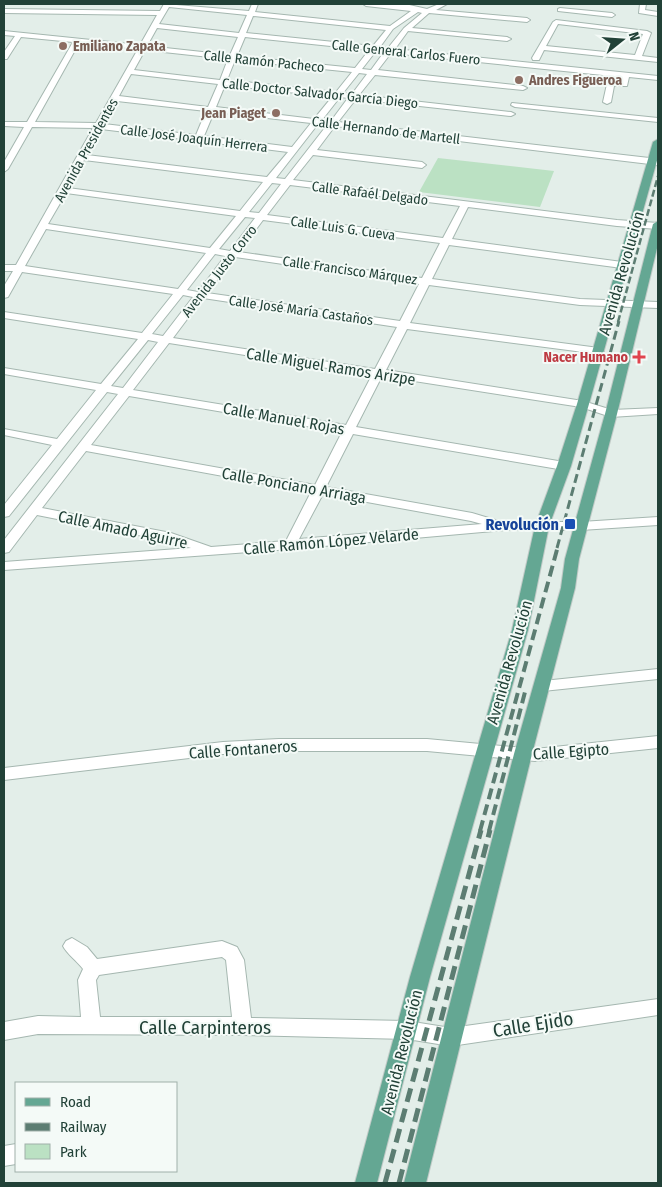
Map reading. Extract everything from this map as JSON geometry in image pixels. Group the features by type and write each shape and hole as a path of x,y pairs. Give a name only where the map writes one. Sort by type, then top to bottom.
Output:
{"main road":[{"name":"Avenida Revolución","path":"366,1183 420,977 520,630 542,526 564,466 583,404 634,225 656,161 658,142"},
{"name":"Avenida Revolución","path":"415,1183 450,1037 568,588 572,559 611,414 658,225"}],"street":[{"path":"199,138 254,4"},
{"path":"366,4 414,9"},
{"path":"400,4 414,9"},
{"name":"Avenida Justo Corro","path":"6,508 105,387 391,28 414,9 444,4"},
{"path":"643,4 641,12 658,14"},
{"path":"4,11 165,7 391,28"},
{"name":"Avenida Presidentes","path":"4,295 165,7"},
{"path":"429,7 527,20"},
{"name":"Avenida Justo Corro","path":"4,549 406,29 429,7"},
{"path":"560,9 610,13"},
{"path":"529,75 556,22 645,32 647,33 638,58"},
{"name":"Calle General Carlos Fuero","path":"154,26 390,50 535,62 658,78"},
{"path":"406,29 508,39"},
{"name":"Calle Ramón Pacheco","path":"4,34 524,86 515,105"},
{"path":"4,57 19,35"},
{"path":"4,169 77,42"},
{"path":"542,48 658,60"},
{"name":"Calle Doctor Salvador García Diego","path":"129,72 337,95 508,118 515,105"},
{"path":"608,102 610,84 624,84 626,75"},
{"name":"Calle Hernando de Martell","path":"115,98 656,161"},
{"path":"515,105 658,120"},
{"name":"Calle José Joaquín Herrera","path":"4,124 99,126 294,150"},
{"path":"311,152 422,165"},
{"name":"Calle Rafaél Delgado","path":"82,156 465,205 634,225 658,225"},
{"name":"Calle Luis G. Cueva","path":"64,190 622,265"},
{"path":"290,545 465,205"},
{"name":"Calle Francisco Márquez","path":"42,226 426,281 612,304 658,305"},
{"name":"Calle José María Castaños","path":"4,268 18,268 403,325 599,351"},
{"name":"Calle Miguel Ramos Arizpe","path":"4,315 583,404 611,414 658,411"},
{"name":"Calle Manuel Rojas","path":"4,371 126,390 564,466"},
{"path":"4,432 60,443"},
{"name":"Calle Ponciano Arriaga","path":"83,447 472,517 505,526"},
{"name":"Calle Amado Aguirre","path":"34,510 171,537 211,551"},
{"name":"Calle Ramón López Velarde","path":"4,566 290,545 505,526 582,526 658,521"},
{"path":"543,686 658,674"},
{"name":"Calle Egipto","path":"484,750 523,754 553,754 658,742"},
{"name":"Calle Fontaneros","path":"4,774 223,748 278,745 427,745 484,750"},
{"path":"72,946 81,952 93,968"},
{"path":"93,968 222,949 231,952 235,960 242,1026"},
{"path":"91,1026 87,980 93,968"},
{"name":"Calle Ejido","path":"407,1030 450,1037 658,1007"},
{"name":"Calle Carpinteros","path":"4,1031 38,1025 242,1026 407,1030"}],"green space":[{"path":"438,158 554,171 540,207 419,192"}],"railway":[{"path":"618,322 658,176"},
{"path":"557,548 619,321"},
{"path":"480,831 558,546"},
{"path":"489,831 525,692"},
{"path":"385,1183 481,830"},
{"path":"399,1183 490,830"}],"place":[{"name":"Emiliano Zapata","path":"63,46"},
{"name":"Andres Figueroa","path":"519,80"},
{"name":"Jean Piaget","path":"276,113"},
{"name":"Nacer Humano","path":"639,357"},
{"name":"Revolución","path":"570,524"}]}
